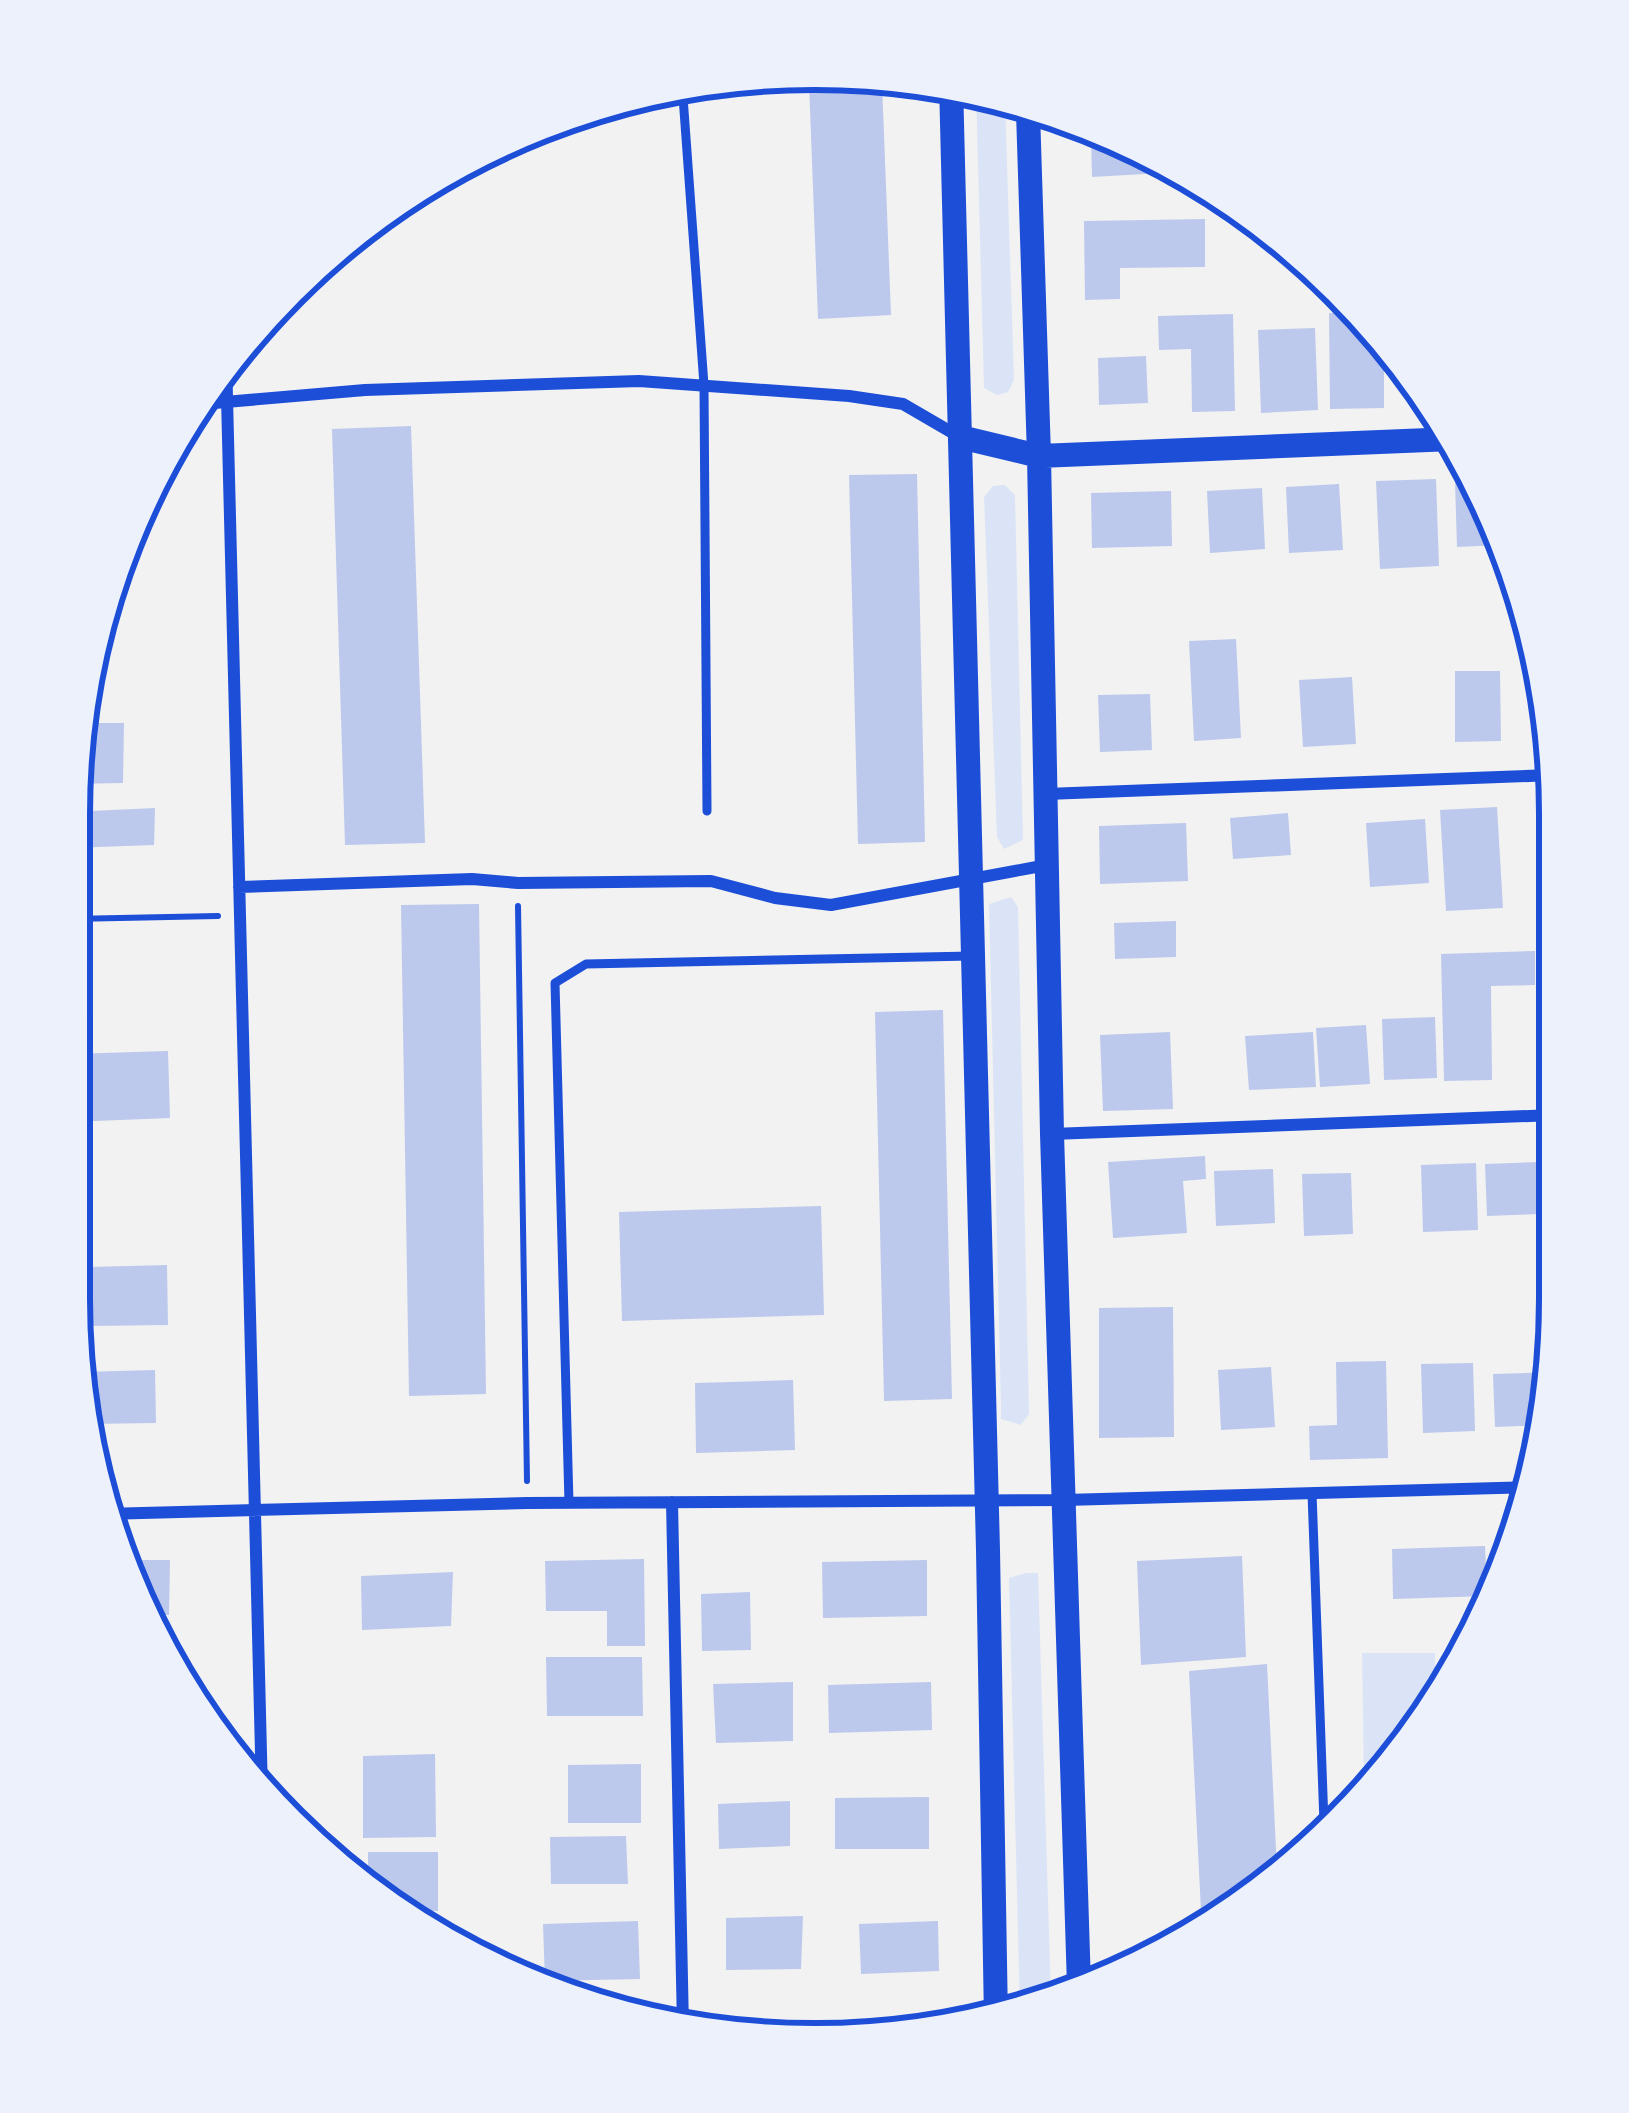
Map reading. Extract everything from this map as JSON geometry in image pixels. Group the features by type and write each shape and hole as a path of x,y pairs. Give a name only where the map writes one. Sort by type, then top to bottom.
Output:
{"main road":[{"path":"952,103 996,2000"},
{"path":"1034,124 1052,1134 1078,1973"},
{"path":"960,437 1039,456 1434,440"}],"street":[{"path":"218,403 365,390 639,381 903,404 960,437"},
{"path":"229,389 261,1765"},
{"path":"1046,794 1537,776"},
{"path":"239,887 472,879 518,883 711,881 775,898 831,904 1047,865"},
{"path":"1052,1134 1539,1116"},
{"path":"123,1514 527,1503 1065,1500 1514,1488"},
{"path":"672,1502 683,2011"}],"lane":[{"path":"683,102 704,386 707,811"},
{"path":"569,1503 555,983 586,964 972,956"},
{"path":"1312,1493 1324,1814"}],"path":[{"path":"518,883 527,1503"},
{"path":"90,919 240,916"}],"shaded area":[{"path":"977,109 1005,116 1014,380 1008,392 997,395 984,388"},
{"path":"1005,485 1015,495 1023,840 1004,849 997,837 984,497 993,486"},
{"path":"1011,897 1018,907 1029,1414 1021,1425 1001,1419 989,904"},
{"path":"1038,1573 1051,1984 1019,1993 1009,1578"},
{"path":"1362,1653 1435,1653 1435,1672 1364,1770"}],"building":[{"path":"809,90 882,94 891,315 818,319"},
{"path":"1091,145 1151,174 1092,177"},
{"path":"1205,219 1205,267 1120,268 1120,299 1085,300 1084,221"},
{"path":"1329,313 1337,313 1384,367 1384,408 1330,409"},
{"path":"1233,314 1235,411 1192,412 1191,349 1159,350 1158,316"},
{"path":"1315,328 1318,410 1261,413 1258,330"},
{"path":"1146,356 1148,403 1099,405 1098,358"},
{"path":"411,426 425,843 345,845 332,429"},
{"path":"917,474 925,842 858,844 849,475"},
{"path":"1436,479 1439,566 1380,569 1376,481"},
{"path":"1455,482 1487,546 1457,547"},
{"path":"1339,484 1343,550 1289,553 1286,487"},
{"path":"1262,488 1265,549 1210,553 1207,491"},
{"path":"1171,491 1172,546 1092,548 1091,493"},
{"path":"1236,639 1241,738 1194,741 1189,641"},
{"path":"1455,671 1500,671 1501,741 1455,742"},
{"path":"1352,677 1356,744 1303,747 1299,680"},
{"path":"1150,694 1152,750 1100,752 1098,695"},
{"path":"96,723 124,723 123,783 91,784"},
{"path":"1497,807 1503,908 1446,911 1440,810"},
{"path":"155,808 154,845 90,847 90,811"},
{"path":"1288,813 1291,855 1233,859 1230,818"},
{"path":"1425,819 1429,883 1370,887 1366,823"},
{"path":"1186,823 1188,881 1100,884 1099,826"},
{"path":"479,904 486,1394 409,1396 401,905"},
{"path":"1176,921 1176,957 1115,959 1114,923"},
{"path":"1535,951 1535,985 1491,986 1492,1080 1444,1081 1441,954"},
{"path":"943,1010 952,1399 884,1401 875,1012"},
{"path":"1435,1017 1437,1078 1384,1080 1382,1019"},
{"path":"1366,1025 1370,1084 1320,1087 1316,1028"},
{"path":"1170,1032 1173,1109 1103,1111 1100,1035"},
{"path":"1313,1032 1316,1087 1249,1090 1245,1036"},
{"path":"168,1051 170,1118 90,1121 90,1053"},
{"path":"1205,1156 1206,1179 1183,1181 1187,1233 1113,1238 1108,1162"},
{"path":"1539,1162 1539,1214 1487,1216 1485,1164"},
{"path":"1476,1163 1478,1230 1423,1232 1421,1165"},
{"path":"1273,1169 1275,1223 1216,1226 1214,1171"},
{"path":"1351,1173 1353,1234 1304,1236 1302,1174"},
{"path":"821,1206 824,1315 622,1321 619,1212"},
{"path":"167,1265 168,1325 91,1326 90,1267"},
{"path":"1173,1307 1174,1437 1099,1438 1099,1308"},
{"path":"1386,1361 1388,1458 1310,1460 1309,1426 1337,1425 1336,1362"},
{"path":"1473,1363 1475,1431 1423,1433 1421,1364"},
{"path":"1271,1367 1275,1427 1221,1430 1218,1370"},
{"path":"155,1370 156,1423 101,1424 94,1372"},
{"path":"1535,1373 1527,1426 1495,1427 1493,1374"},
{"path":"793,1380 795,1450 696,1453 695,1383"},
{"path":"1485,1546 1486,1571 1475,1596 1393,1599 1392,1549"},
{"path":"1242,1556 1246,1657 1141,1665 1137,1561"},
{"path":"644,1559 645,1646 607,1646 607,1611 546,1611 545,1561"},
{"path":"139,1560 170,1560 169,1615 163,1615"},
{"path":"927,1560 927,1616 823,1618 822,1562"},
{"path":"453,1572 451,1626 362,1630 361,1576"},
{"path":"750,1592 751,1650 702,1651 701,1594"},
{"path":"546,1657 642,1657 643,1716 547,1716"},
{"path":"1267,1664 1276,1856 1201,1911 1189,1671"},
{"path":"793,1682 793,1741 716,1743 713,1684"},
{"path":"931,1682 932,1730 829,1733 828,1685"},
{"path":"435,1754 436,1837 363,1838 363,1756"},
{"path":"641,1764 641,1823 568,1823 568,1765"},
{"path":"929,1797 929,1849 835,1849 835,1798"},
{"path":"790,1801 790,1846 719,1849 718,1804"},
{"path":"626,1836 628,1884 551,1884 550,1837"},
{"path":"368,1852 438,1852 438,1911 428,1911 368,1869"},
{"path":"803,1916 801,1969 726,1970 726,1918"},
{"path":"638,1921 640,1979 570,1980 545,1971 543,1924"},
{"path":"938,1921 939,1971 861,1974 859,1924"}]}
